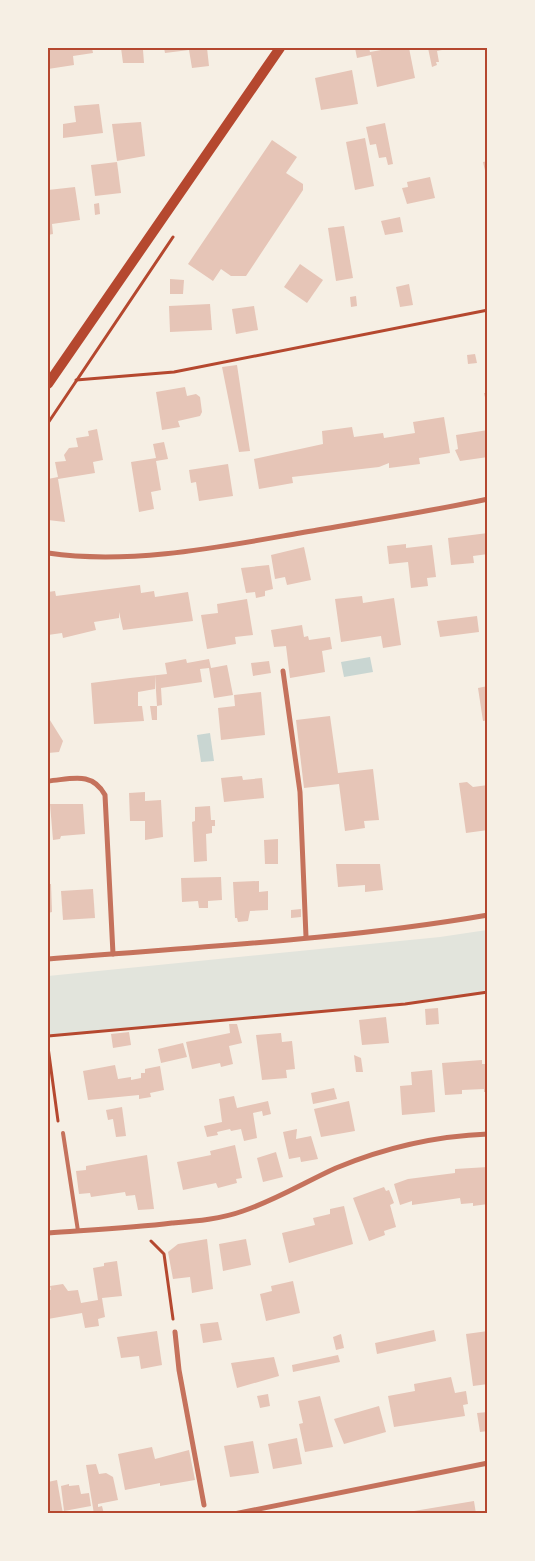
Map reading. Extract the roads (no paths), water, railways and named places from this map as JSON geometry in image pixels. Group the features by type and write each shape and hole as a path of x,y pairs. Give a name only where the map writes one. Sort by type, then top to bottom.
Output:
{"main road":[{"path":"48,383 280,48"}],"street":[{"path":"48,553 66,556 197,551 488,498"},
{"path":"283,671 300,792 306,937"},
{"path":"48,781 90,779 99,784 105,795 114,954"},
{"path":"48,959 306,937 444,922 488,915"},
{"path":"48,1233 198,1221 237,1213 262,1204 336,1168 383,1151 452,1138 488,1134"},
{"path":"175,1332 179,1370 204,1506"},
{"path":"234,1514 488,1463"}],"lane":[{"path":"63,1133 78,1232"}]}
